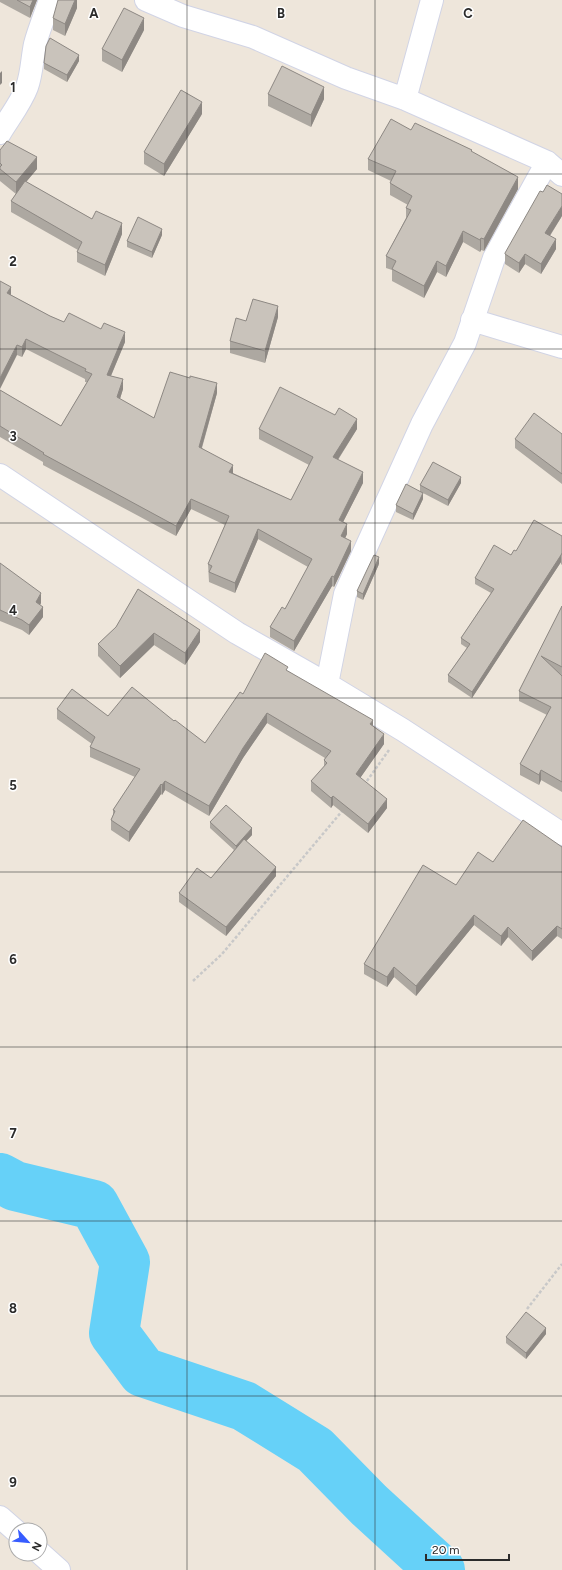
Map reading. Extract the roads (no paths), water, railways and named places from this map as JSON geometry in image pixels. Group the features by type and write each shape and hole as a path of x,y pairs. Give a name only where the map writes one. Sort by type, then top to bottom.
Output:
{"street":[{"path":"0,133 14,112 27,87 40,26 50,0"},
{"path":"146,0 183,16 253,37 346,78 405,99 555,168 494,258 464,343 422,424 345,594 327,684"},
{"path":"405,99 432,0"},
{"path":"472,320 562,347"},
{"path":"0,475 237,633 327,684 403,730 562,834"},
{"path":"0,1517 8,1524"},
{"path":"48,1560 59,1570"}],"waterway":[{"path":"0,1178 15,1186 94,1205 125,1262 114,1333 143,1372 244,1406 315,1450 369,1505 440,1570"}]}
